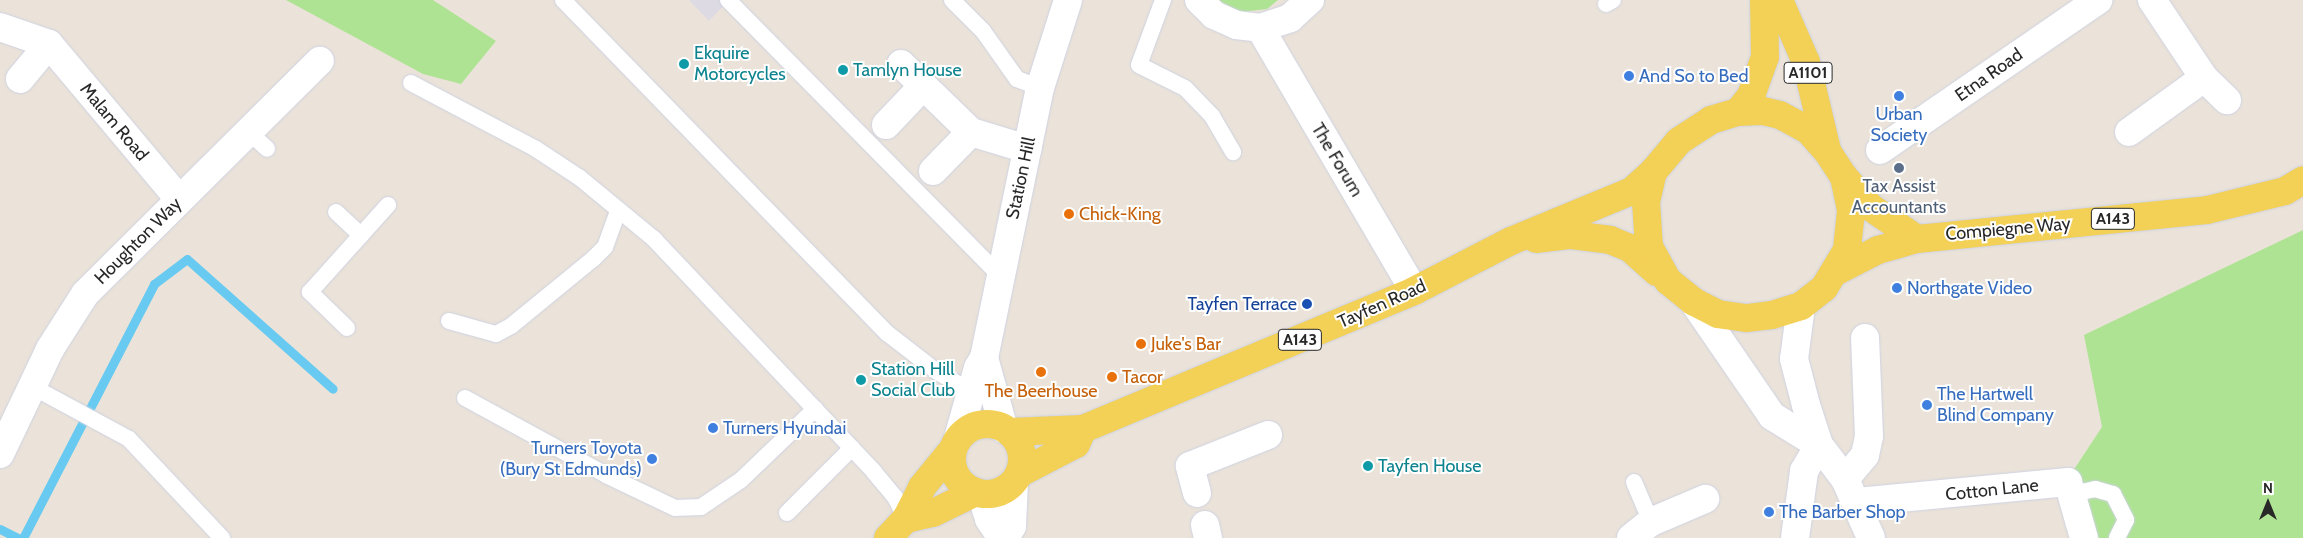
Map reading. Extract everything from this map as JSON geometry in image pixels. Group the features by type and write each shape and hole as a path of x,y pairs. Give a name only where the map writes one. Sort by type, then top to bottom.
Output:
{"main road":[{"name":"A1101","path":"1738,112 1751,96 1765,57 1764,0"},
{"name":"A1101","path":"1779,0 1806,62 1827,150"},
{"path":"1844,177 1851,211 1847,250 1824,288 1801,306 1746,318 1718,314 1693,301 1668,281 1649,247 1645,227 1653,172 1680,141 1711,120 1738,112 1763,111 1780,115 1808,130 1827,150 1844,177 1870,207 1917,238"},
{"name":"A143","path":"1511,241 1632,192 1653,172"},
{"name":"Compiegne Way","path":"1835,272 1878,250 1917,238 2207,210 2285,190 2303,180"},
{"name":"A143","path":"1511,241 1571,235 1610,240 1630,248 1668,281"},
{"name":"Tayfen Road","path":"1007,430 1083,429 1414,291 1511,241"},
{"path":"989,424 1007,430 1021,450 1017,477 1005,490 979,493 897,528 928,479 956,444 978,425 989,424"},
{"name":"Tayfen Road","path":"1017,477 1076,444 1083,429"},
{"path":"956,444 954,472 960,482 979,493"}],"street":[{"name":"Station Hill","path":"956,444 984,358 1040,88 1068,0"},
{"path":"1199,0 1214,15 1236,26 1260,28 1290,18 1310,0"},
{"name":"Etna Road","path":"1880,150 2098,0"},
{"path":"2152,0 2204,78 2227,100"},
{"path":"0,27 49,44 20,79"},
{"name":"The Forum","path":"1260,28 1414,291"},
{"name":"Malam Road","path":"49,44 179,199"},
{"name":"Houghton Way","path":"0,454 31,386 85,294 179,199 258,140 320,61"},
{"path":"901,64 971,132 1027,149"},
{"path":"2129,132 2204,78"},
{"path":"886,125 923,86"},
{"path":"933,172 971,132"},
{"path":"1693,301 1772,416 1819,446"},
{"path":"1801,306 1794,359 1819,446 1851,490 1871,538"},
{"path":"1851,490 1865,456 1869,436 1864,338"},
{"name":"Station Hill","path":"984,358 1007,430"},
{"path":"1197,493 1190,466 1268,434"},
{"path":"1795,538 1804,471 1819,446"},
{"path":"979,493 989,519 1004,538 1012,526 1017,477"},
{"name":"Cotton Lane","path":"1851,490 2068,482 2072,494"},
{"path":"2072,494 2084,538"},
{"path":"1641,530 1705,499"}],"lane":[{"path":"562,0 887,333 936,371 972,392"},
{"path":"728,0 1001,277"},
{"path":"952,0 983,31 1017,79 1040,88"},
{"path":"1163,0 1139,65 1185,88 1212,116 1233,152"},
{"path":"411,83 536,149 580,178 654,239 852,448 895,497 897,528"},
{"path":"347,328 310,292 388,205"},
{"path":"449,321 496,334 511,326 593,260 605,247 618,211"},
{"path":"336,212 361,235"},
{"path":"31,386 129,439 222,538"},
{"path":"465,398 606,476 675,508 701,507 741,480 815,409"},
{"path":"787,513 852,448"},
{"path":"1634,482 1641,530"},
{"path":"2072,494 2095,489 2113,494 2126,520 2117,538"}],"shaded area":[{"path":"689,0 729,0 709,21"}],"green space":[{"path":"286,0 433,0 496,41 461,84 423,74"},
{"path":"1218,0 1278,0 1267,9 1240,12"},
{"path":"2303,230 2303,538 2089,538 2071,474 2102,427 2084,335"}],"waterway":[{"path":"23,538 154,284 187,259 333,389"},
{"path":"0,529 18,538"}],"place":[{"name":"Ekquire Motorcycles","path":"684,64"},
{"name":"Tamlyn House","path":"843,70"},
{"name":"And So to Bed","path":"1629,76"},
{"name":"Urban Society","path":"1899,96"},
{"name":"Tax Assist Accountants","path":"1899,168"},
{"name":"Chick-King","path":"1069,214"},
{"name":"Northgate Video","path":"1897,288"},
{"name":"Tayfen Terrace","path":"1307,304"},
{"name":"Juke's Bar","path":"1141,344"},
{"name":"The Beerhouse","path":"1041,372"},
{"name":"Tacor","path":"1112,377"},
{"name":"Station Hill Social Club","path":"861,380"},
{"name":"The Hartwell Blind Company","path":"1927,405"},
{"name":"Turners Hyundai","path":"713,428"},
{"name":"Turners Toyota (Bury St Edmunds)","path":"652,459"},
{"name":"Tayfen House","path":"1368,466"},
{"name":"The Barber Shop","path":"1769,512"}]}
